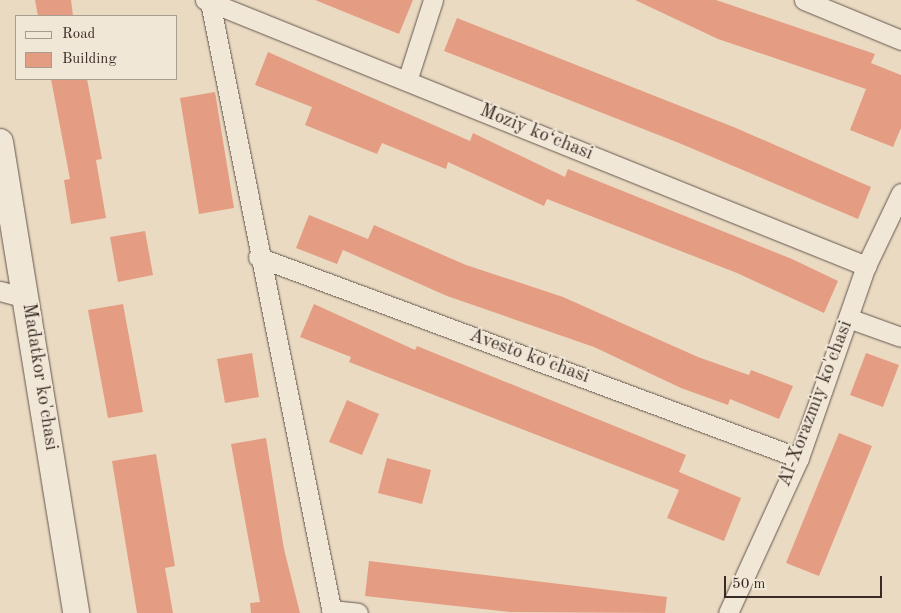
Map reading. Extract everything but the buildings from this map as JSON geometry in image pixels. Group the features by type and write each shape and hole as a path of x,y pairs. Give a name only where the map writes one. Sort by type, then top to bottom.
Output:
{"street":[{"path":"407,82 434,0"},
{"path":"804,0 901,40"},
{"path":"208,1 258,257 331,611 358,613"},
{"name":"Moziy ko‘chasi","path":"208,1 866,266"},
{"name":"Madatkor ko'chasi","path":"0,142 27,298 76,613"},
{"name":"Al-Xorazmiy ko'chasi","path":"728,613 799,458 866,266 901,194"},
{"name":"Avesto ko'chasi","path":"258,257 799,458"},
{"path":"0,292 27,298"},
{"path":"848,318 901,336"}]}
